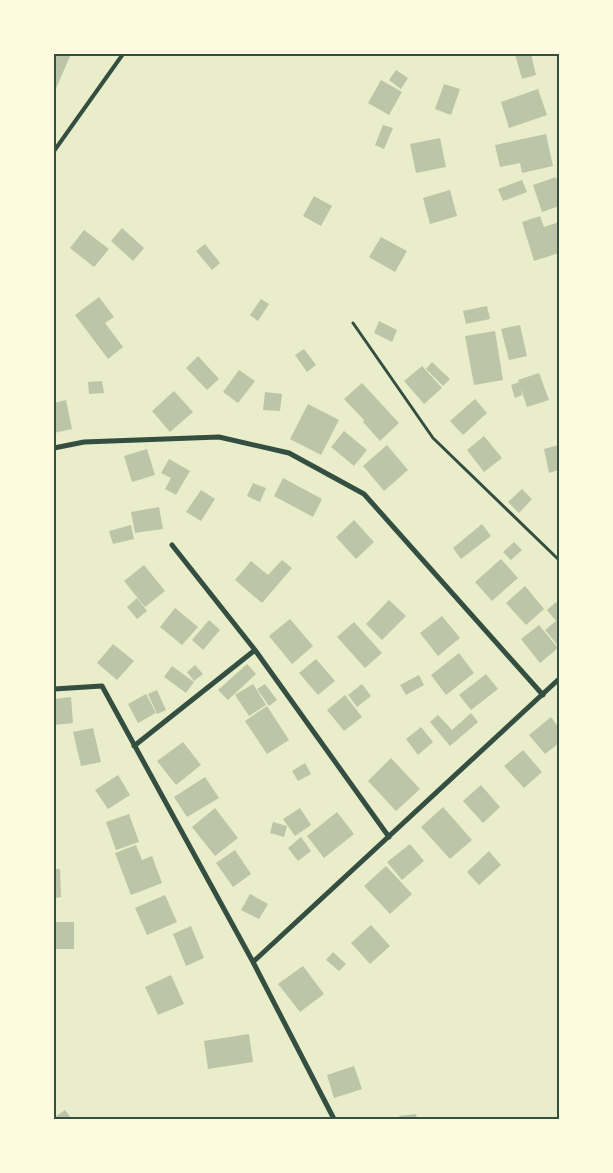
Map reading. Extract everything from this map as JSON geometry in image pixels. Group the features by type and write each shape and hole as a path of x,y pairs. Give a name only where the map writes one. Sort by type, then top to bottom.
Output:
{"street":[{"path":"54,448 84,442 220,437 289,453 364,494 542,694"},
{"path":"172,545 255,650 389,837"},
{"path":"134,746 255,650"},
{"path":"253,962 559,679"},
{"path":"54,689 102,686 253,962 334,1119"}],"lane":[{"path":"54,151 123,54"}],"path":[{"path":"353,323 433,438 559,560"}],"building":[{"path":"54,54 71,54 54,93"},
{"path":"515,54 531,54 536,75 522,79"},
{"path":"396,70 408,78 401,89 389,80"},
{"path":"381,80 402,92 389,115 368,103"},
{"path":"444,84 460,89 451,115 435,109"},
{"path":"538,89 547,115 509,128 501,102"},
{"path":"383,125 393,128 384,149 375,145"},
{"path":"546,134 553,166 522,173 520,163 500,167 495,145"},
{"path":"440,138 446,167 416,173 410,144"},
{"path":"556,177 559,187 559,206 542,212 533,185"},
{"path":"522,180 527,192 503,201 498,189"},
{"path":"450,190 457,216 430,224 423,198"},
{"path":"314,196 332,206 321,226 303,216"},
{"path":"540,216 544,227 559,222 559,253 534,261 522,222"},
{"path":"122,228 144,248 133,261 111,241"},
{"path":"84,230 109,249 94,267 70,248"},
{"path":"381,237 407,251 395,272 369,257"},
{"path":"205,244 220,263 212,270 196,251"},
{"path":"99,297 114,317 105,323 123,347 108,359 75,315"},
{"path":"261,299 269,304 258,321 250,315"},
{"path":"487,306 490,319 466,324 463,311"},
{"path":"379,321 397,330 392,342 374,333"},
{"path":"520,325 527,356 509,360 501,329"},
{"path":"495,331 503,380 474,385 465,336"},
{"path":"304,349 316,365 307,372 295,355"},
{"path":"198,356 219,379 207,390 186,368"},
{"path":"432,362 450,379 443,386 426,369"},
{"path":"422,366 442,388 424,404 404,381"},
{"path":"239,370 255,381 238,403 223,392"},
{"path":"539,373 549,400 527,407 521,389 522,395 515,398 511,385 519,382 518,380"},
{"path":"102,381 104,393 89,394 88,382"},
{"path":"362,383 399,423 380,441 363,422 364,420 344,399"},
{"path":"174,391 193,412 170,432 152,411"},
{"path":"265,392 282,394 280,411 263,410"},
{"path":"475,399 487,413 463,435 450,421"},
{"path":"66,400 72,429 54,433 54,403"},
{"path":"308,404 339,420 321,455 290,439"},
{"path":"344,431 367,450 354,466 331,447"},
{"path":"484,436 502,458 484,472 467,450"},
{"path":"387,445 408,470 384,491 363,466"},
{"path":"559,445 559,470 549,473 544,449"},
{"path":"147,449 155,475 132,482 124,456"},
{"path":"169,459 190,471 176,495 165,489 171,478 161,473"},
{"path":"283,478 322,499 313,517 274,496"},
{"path":"253,483 266,488 260,502 247,496"},
{"path":"522,489 532,499 519,513 508,502"},
{"path":"201,490 215,499 201,521 186,512"},
{"path":"159,507 163,529 135,533 131,512"},
{"path":"354,520 374,542 356,559 336,537"},
{"path":"482,524 491,536 461,559 453,548"},
{"path":"131,525 134,539 113,544 109,531"},
{"path":"514,542 522,550 511,560 503,552"},
{"path":"501,559 518,578 492,601 475,582"},
{"path":"282,560 292,568 262,603 235,580 251,561 268,575"},
{"path":"144,565 165,591 145,607 124,581"},
{"path":"525,586 544,609 526,625 506,603"},
{"path":"137,598 147,611 137,619 127,607"},
{"path":"389,600 406,616 382,640 366,624"},
{"path":"556,602 559,606 559,647 545,630 556,621 547,610"},
{"path":"175,608 198,627 182,645 160,627"},
{"path":"442,616 460,638 438,656 420,633"},
{"path":"290,619 313,646 292,664 269,636"},
{"path":"209,620 220,630 203,650 192,640"},
{"path":"354,622 382,653 365,668 337,637"},
{"path":"539,625 558,648 540,663 521,639"},
{"path":"113,644 134,661 117,680 97,663"},
{"path":"459,653 474,673 446,695 431,675"},
{"path":"316,659 335,681 318,695 299,673"},
{"path":"247,664 256,674 228,700 218,690"},
{"path":"195,665 203,674 194,681 187,672"},
{"path":"172,666 194,682 186,693 164,677"},
{"path":"486,674 498,689 471,710 459,695"},
{"path":"419,675 424,685 406,695 400,685"},
{"path":"253,684 266,705 249,716 235,695"},
{"path":"265,684 277,700 269,706 257,689"},
{"path":"362,684 371,696 357,707 348,695"},
{"path":"157,690 166,710 157,714 148,694"},
{"path":"146,694 156,713 138,723 128,704"},
{"path":"345,695 362,717 344,731 327,710"},
{"path":"71,697 73,723 54,725 54,699"},
{"path":"267,706 289,740 267,754 245,721"},
{"path":"471,713 478,722 450,746 430,722 438,715 452,730"},
{"path":"551,717 559,728 559,743 545,754 529,735"},
{"path":"421,727 433,742 418,755 406,739"},
{"path":"93,728 101,762 81,766 73,732"},
{"path":"183,742 201,765 176,785 157,761"},
{"path":"523,750 542,772 524,788 504,766"},
{"path":"391,758 420,789 396,811 368,781"},
{"path":"305,763 311,774 298,781 292,771"},
{"path":"118,775 130,795 108,809 95,790"},
{"path":"205,777 219,798 187,817 174,797"},
{"path":"481,785 500,807 483,823 463,801"},
{"path":"443,807 472,840 450,859 421,827"},
{"path":"215,808 238,838 215,856 192,827"},
{"path":"300,808 311,825 295,836 283,819"},
{"path":"337,812 354,834 324,858 307,836"},
{"path":"129,814 139,842 116,850 106,822"},
{"path":"273,822 287,826 284,837 270,833"},
{"path":"301,837 311,851 298,861 288,848"},
{"path":"410,844 424,861 402,880 387,862"},
{"path":"136,845 142,860 152,856 162,883 131,895 115,853"},
{"path":"235,850 251,874 233,887 216,863"},
{"path":"489,851 501,865 479,885 467,872"},
{"path":"386,866 412,894 390,914 364,886"},
{"path":"54,869 60,869 61,897 54,898"},
{"path":"250,894 268,904 259,919 241,910"},
{"path":"165,895 177,922 147,935 135,908"},
{"path":"54,922 74,922 74,949 54,949"},
{"path":"371,925 390,946 370,964 351,943"},
{"path":"191,926 204,958 186,966 173,934"},
{"path":"333,952 346,964 339,971 326,960"},
{"path":"303,966 324,994 300,1012 278,984"},
{"path":"171,975 184,1004 158,1015 145,987"},
{"path":"249,1034 253,1062 208,1069 204,1041"},
{"path":"354,1066 362,1089 334,1098 327,1075"},
{"path":"65,1110 72,1119 58,1119 56,1116"},
{"path":"416,1114 417,1119 400,1119 399,1116"}]}
